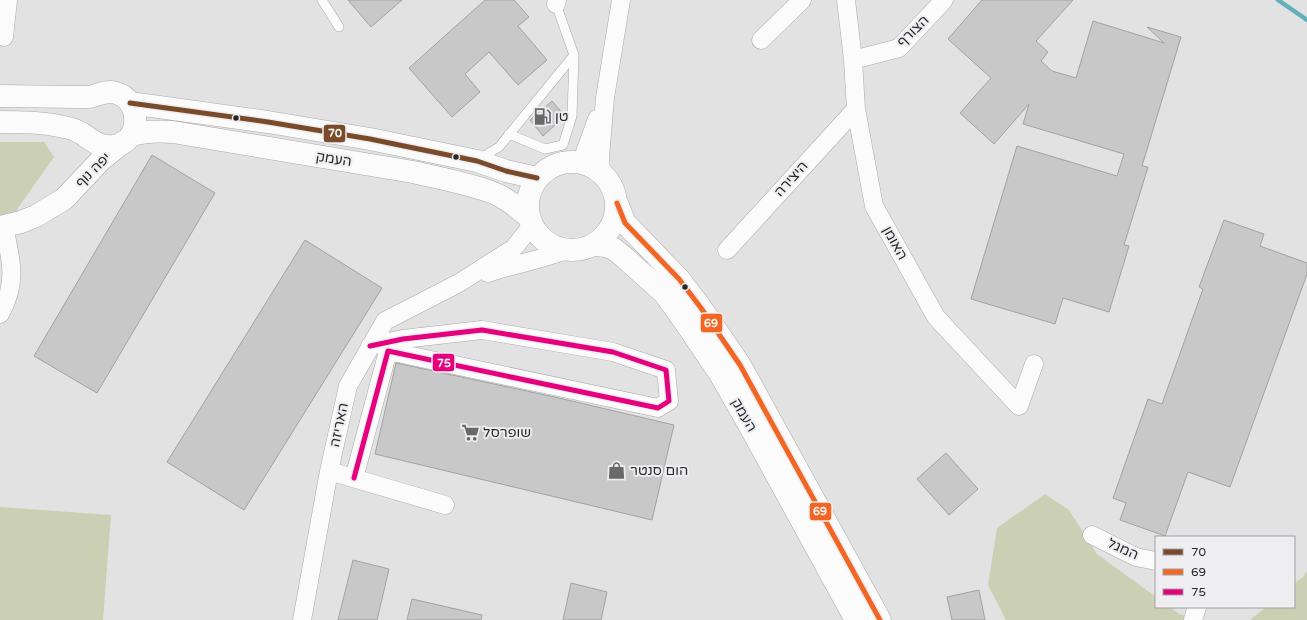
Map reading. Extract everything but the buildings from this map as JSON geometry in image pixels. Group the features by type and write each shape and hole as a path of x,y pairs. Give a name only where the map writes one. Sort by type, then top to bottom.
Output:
{"main road":[{"name":"העמק","path":"0,96 89,97 106,92 116,93 124,96 130,103 276,123 370,139 477,160 506,171 537,178"},
{"path":"126,139 134,128 136,119 130,103"},
{"name":"העמק","path":"0,122 21,122 63,127 76,131 97,144 106,146 115,146 126,139 142,133 161,131 173,132 413,172 451,180 492,192 514,205 531,221"},
{"name":"יפה נוף","path":"64,199 84,168 88,150 86,137"},
{"name":"יפה נוף","path":"2,227 36,216 64,199 101,160 126,139"},
{"path":"568,161 580,161 601,171 609,180 615,191 617,203 615,217 610,231 594,245 580,250 566,250 555,247 546,242 538,234 531,221 528,207 532,187 537,178 556,164 568,161"},
{"name":"העמק","path":"617,203 625,223 680,279 740,365 880,620"},
{"name":"העמק","path":"594,245 606,246 614,249 625,258 664,293 685,322 720,374 856,620"}],"street":[{"path":"4,37 8,0"},
{"path":"601,171 600,157 605,98 621,0"},
{"path":"761,40 802,0"},
{"name":"האומן","path":"846,0 853,60 856,109 874,206 936,317 1019,406 1034,364"},
{"name":"הצורף","path":"853,60 899,48 944,0"},
{"path":"580,161 584,155 605,98"},
{"name":"היצירה","path":"727,250 856,109"},
{"name":"האריזה","path":"302,620 329,471 348,386 370,346 385,321 459,283 514,248 531,221"},
{"path":"0,314 9,292 12,271 2,227"},
{"name":"האריזה","path":"459,283 509,266 550,256 566,250"},
{"path":"482,330 613,352 666,370 669,401 658,408 370,346 403,339 482,330"},
{"path":"354,478 388,351"},
{"path":"329,471 445,505"},
{"name":"המגל","path":"1092,534 1136,557 1155,561"},
{"path":"1193,620 1197,608"}],"lane":[{"path":"322,0 339,27"},
{"path":"509,134 545,149 563,145 572,116 574,55 556,2"},
{"path":"477,160 499,147 574,55"}],"green space":[{"path":"0,142 44,142 54,157 18,208 7,246 0,254"},
{"path":"1045,494 1069,510 1097,554 1155,596 1155,608 1171,608 1179,614 1201,620 1006,620 988,585 997,528"},
{"path":"0,507 111,515 103,620 0,620"},
{"path":"1307,571 1307,620 1250,620 1265,608 1295,608 1295,583 1303,577"}],"waterway":[{"path":"1278,0 1307,20"}],"transit line":[{"name":"70","path":"130,103 268,122 370,139 477,161 506,171 537,178"},
{"name":"69","path":"617,203 625,223 679,279 740,365 880,620"},
{"name":"75","path":"354,478 388,351 658,408 669,401 666,370 613,352 482,330 403,339 370,346"}],"place":[{"name":"טן","path":"542,116"},
{"name":"שופרסל","path":"470,432"},
{"name":"הום סנטר","path":"617,470"}]}
